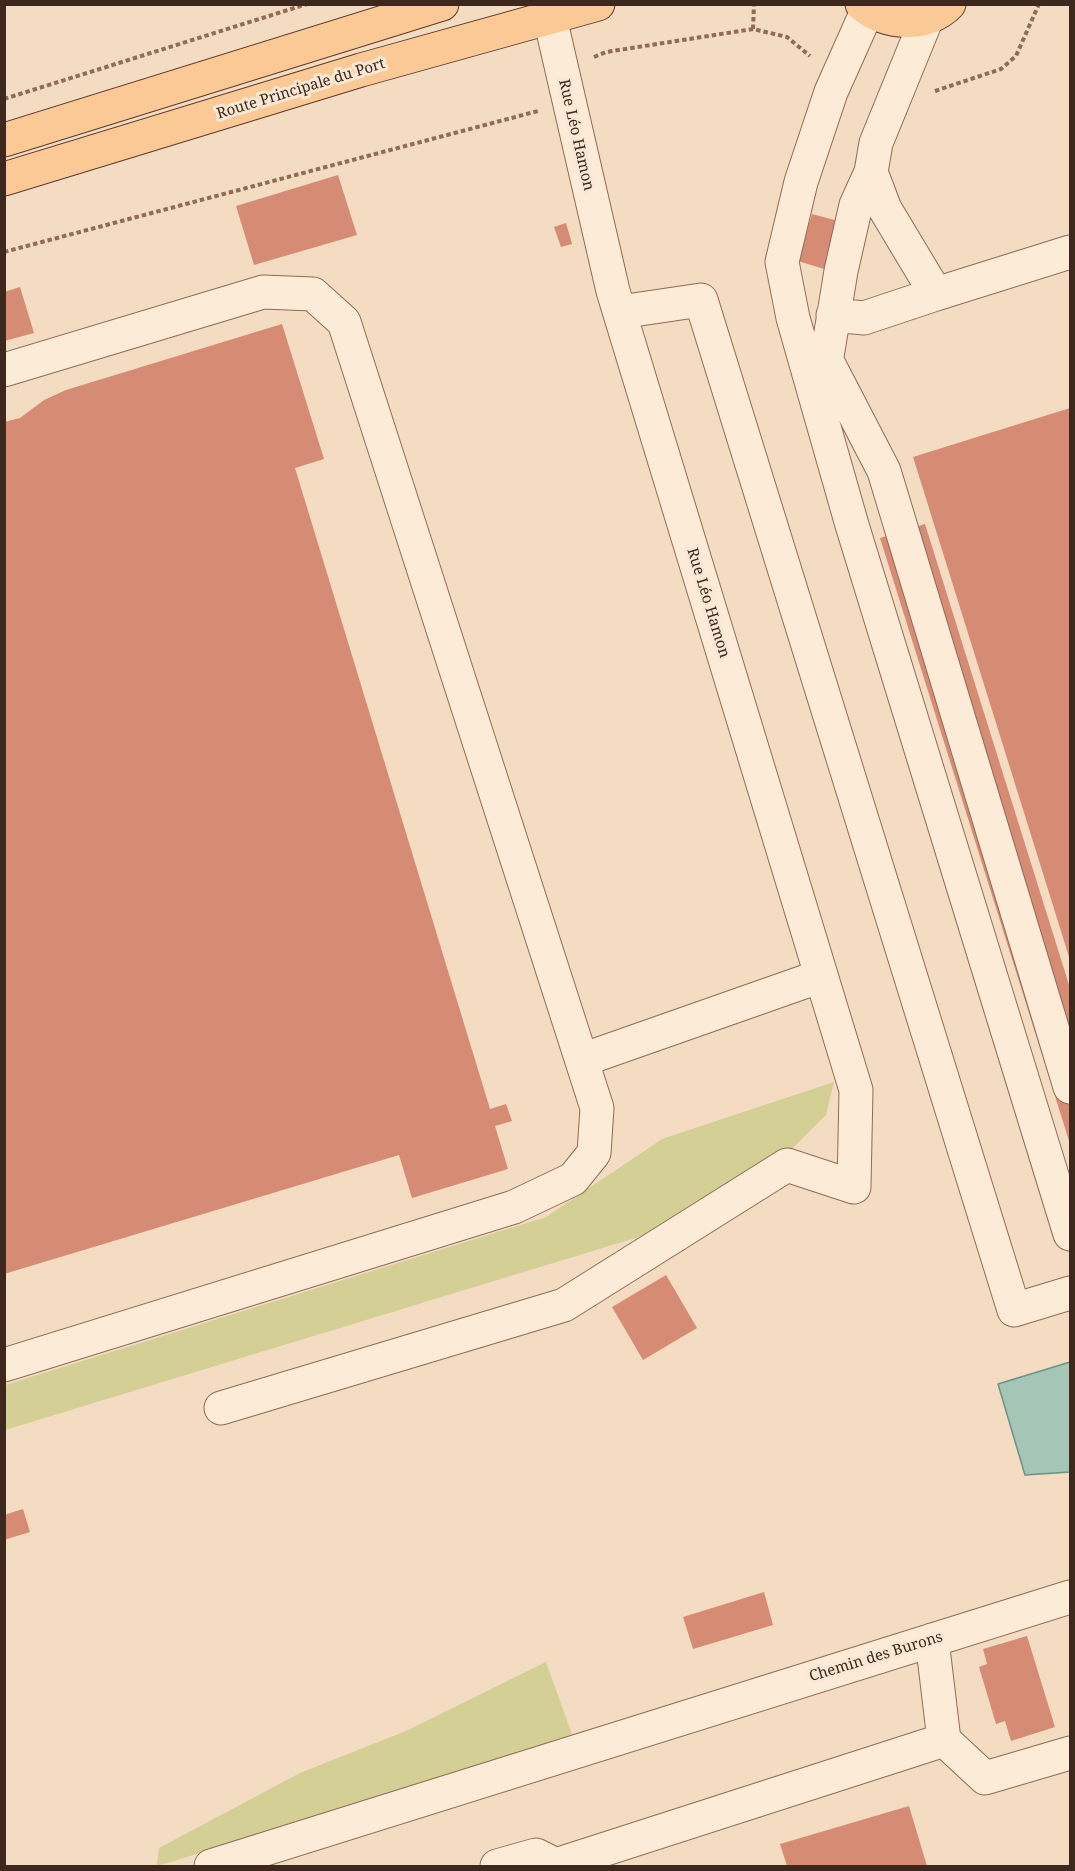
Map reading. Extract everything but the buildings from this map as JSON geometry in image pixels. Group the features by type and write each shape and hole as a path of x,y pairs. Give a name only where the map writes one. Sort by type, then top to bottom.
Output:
{"main road":[{"path":"4,140 442,4"},
{"name":"Route Principale du Port","path":"4,179 361,70 598,4"},
{"path":"865,7 886,18 907,21 938,11"}],"street":[{"path":"865,7 831,92 801,182 782,262 793,318 855,536 1071,1234"},
{"path":"819,410 833,315 856,205 871,172 876,143 938,11"},
{"name":"Rue Léo Hamon","path":"221,1408 564,1305 787,1165 854,1187 856,1090 610,280 550,18"},
{"path":"871,172 885,209 936,294"},
{"path":"833,315 864,318 1071,252"},
{"path":"4,370 263,292 313,294 344,322 597,1108 594,1153 573,1179 514,1207 4,1365"},
{"path":"620,312 701,300 1014,1311 1071,1293"},
{"path":"826,359 884,471 1071,1087"},
{"path":"582,1060 821,976"},
{"name":"Chemin des Burons","path":"211,1866 1071,1597"},
{"path":"932,1640 944,1740 985,1778 1071,1753"},
{"path":"497,1866 536,1855 555,1866 944,1740"}],"path":[{"path":"4,99 307,4"},
{"path":"753,29 754,4"},
{"path":"926,94 1001,69 1016,56 1039,4"},
{"path":"601,54 753,29 787,37 813,58"},
{"path":"4,252 535,112"}],"shaded area":[{"path":"834,1082 826,1115 789,1152 668,1228 5,1430 5,1385 546,1217 662,1139"},
{"path":"1070,1362 1070,1472 1025,1475 998,1384"},
{"path":"546,1662 574,1740 157,1866 159,1848 300,1773 406,1731"}]}
